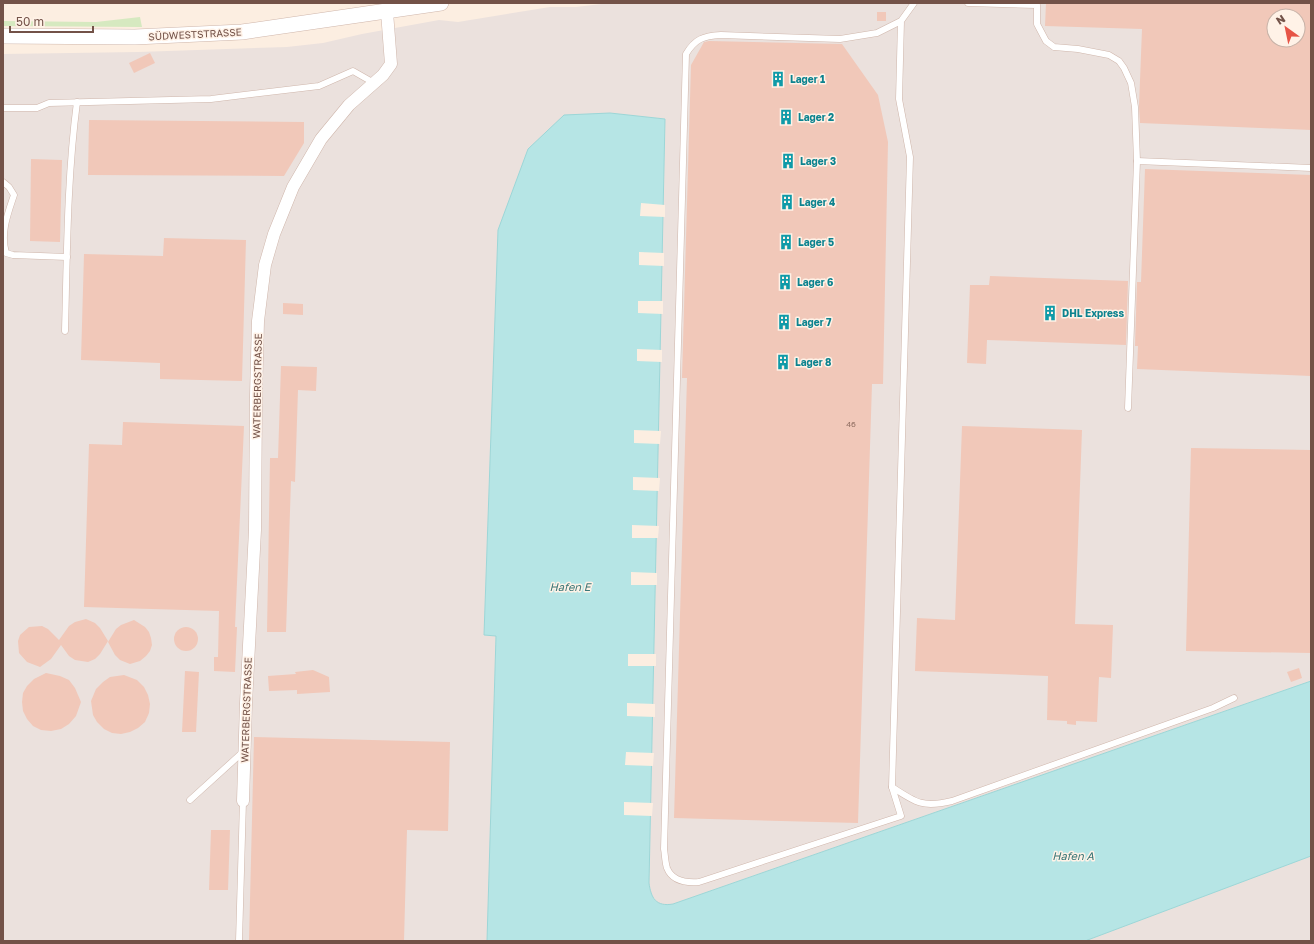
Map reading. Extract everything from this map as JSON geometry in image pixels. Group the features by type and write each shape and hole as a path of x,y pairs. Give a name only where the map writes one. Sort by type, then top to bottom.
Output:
{"street":[{"name":"SÜDWESTSTRASSE","path":"3,36 135,37 242,32 387,12 414,5 441,3"},
{"name":"WATERBERGSTRASSE","path":"243,801 246,703 255,530 258,329 265,265 274,234 293,187 321,139 349,105 383,75 390,64 387,12"}],"lane":[{"path":"902,21 899,99 910,157 892,787 900,816 699,882 689,883 680,881 672,875 667,867 664,849 664,817 686,54 691,46 699,39 708,36 721,35 840,39 878,33 902,21 914,3"},
{"path":"968,3 1037,5 1037,24 1046,41 1054,47 1078,49 1109,55 1119,61 1131,83 1135,107 1137,161 1128,408"},
{"path":"3,108 37,108 49,103 211,99 319,86 353,70 374,83"},
{"path":"65,331 72,139 77,102"},
{"path":"1137,161 1311,168"},
{"path":"3,182 9,187 14,195 5,223 3,245 6,253 13,255 67,257"},
{"path":"892,787 912,800 922,804 952,801 1213,708 1234,698"},
{"path":"190,800 245,750"},
{"path":"239,941 243,801"}],"shaded area":[{"path":"610,3 1311,3 1311,681 673,904 665,905 658,903 651,894 649,883 665,119 610,113 498,230 484,635 496,636 487,941 3,941 3,54 138,52 287,47 323,43 362,34 439,20 458,22 550,7 576,7"},
{"path":"1311,856 1311,941 1085,941"}],"green space":[{"path":"140,17 142,27 3,26 3,21 96,22"}],"water":[{"path":"610,113 665,119 649,883 651,893 655,900 662,904 673,904 1311,681 1311,856 1085,941 487,941 496,636 484,635 498,230 528,149 564,115"}],"pier":[{"path":"641,203 665,205 665,217 640,216"},
{"path":"639,252 664,253 664,266 639,265"},
{"path":"638,301 663,301 663,314 638,313"},
{"path":"637,349 662,350 662,362 637,361"},
{"path":"634,430 661,431 660,444 634,443"},
{"path":"633,477 660,478 659,491 633,490"},
{"path":"632,525 659,526 658,538 632,538"},
{"path":"631,572 657,573 657,585 631,585"},
{"path":"628,654 656,654 656,666 628,666"},
{"path":"627,703 655,704 655,717 627,716"},
{"path":"626,752 654,753 653,766 625,765"},
{"path":"624,802 653,803 652,816 624,815"}],"building":[{"path":"1046,3 1311,3 1311,130 1140,123 1139,106 1142,29 1045,26"},
{"path":"877,12 886,12 886,21 877,21"},
{"path":"704,42 842,44 878,95 888,142 883,384 872,384 858,823 674,818 687,378 682,378 691,65"},
{"path":"150,53 155,63 134,73 129,63"},
{"path":"89,120 304,122 304,143 284,176 88,175"},
{"path":"31,159 62,160 60,242 30,241"},
{"path":"1145,169 1311,175 1311,376 1137,369 1138,346 1135,346 1137,282 1141,282"},
{"path":"164,238 246,240 242,381 160,379 160,363 81,360 84,254 163,256"},
{"name":"DHL Express","path":"990,276 1128,281 1126,345 987,340 986,364 967,363 970,285 989,285"},
{"path":"283,303 303,304 303,315 283,314"},
{"path":"281,366 317,367 316,391 298,390 295,482 291,481 286,632 267,632 270,458 278,458"},
{"path":"123,422 244,426 235,627 237,627 235,672 214,671 214,657 218,657 219,611 84,607 89,444 122,445"},
{"path":"962,426 1082,430 1075,624 1113,625 1111,678 1099,677 1097,722 1076,721 1076,725 1067,724 1067,721 1047,720 1048,676 915,671 917,618 955,620"},
{"path":"1191,448 1311,450 1311,653 1186,651"},
{"path":"86,619 95,623 100,628 108,641 95,659 88,662 75,660 69,656 61,645 51,659 40,667 27,662 19,653 18,641 20,635 29,627 42,626 48,629 59,640 69,626 75,622"},
{"path":"134,620 145,627 149,632 152,645 146,656 140,661 130,664 120,660 115,655 108,642 116,629 121,625"},
{"path":"186,627 191,628 197,634 197,644 191,650 186,651 181,650 175,644 174,639 175,634 181,628"},
{"path":"1299,668 1302,678 1291,682 1287,672"},
{"path":"313,670 329,677 330,692 297,694 297,690 269,691 268,676 296,674 295,672"},
{"path":"185,671 199,672 196,732 182,732"},
{"path":"46,673 60,676 69,680 75,688 81,702 76,716 69,724 61,729 51,731 41,730 33,726 23,711 22,702 23,693 27,686 34,679"},
{"path":"124,675 137,680 144,687 150,704 149,713 145,722 138,728 121,734 112,733 104,729 97,722 93,715 91,701 96,689 103,682 110,677"},
{"path":"254,737 450,742 448,831 407,830 404,941 249,941"},
{"path":"211,830 230,830 228,890 209,890"}],"place":[{"name":"Lager 1","path":"778,79"},
{"name":"Lager 2","path":"786,117"},
{"name":"Lager 3","path":"788,161"},
{"name":"Lager 4","path":"787,202"},
{"name":"Lager 5","path":"786,242"},
{"name":"Lager 6","path":"785,282"},
{"name":"DHL Express","path":"1050,313"},
{"name":"Lager 7","path":"784,322"},
{"name":"Lager 8","path":"783,362"}],"water label":[{"name":"Hafen E","path":"570,586"},
{"name":"Hafen A","path":"1073,855"}]}
